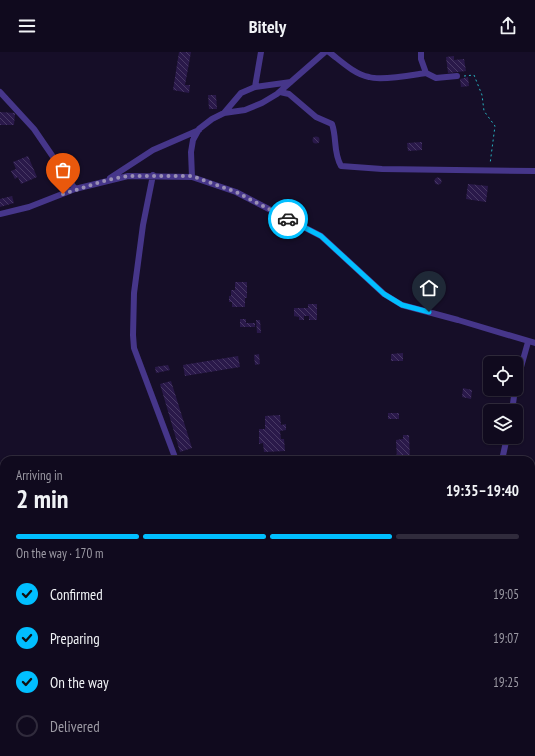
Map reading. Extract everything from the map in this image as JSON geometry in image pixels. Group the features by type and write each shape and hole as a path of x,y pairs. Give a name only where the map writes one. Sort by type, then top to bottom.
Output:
{"street":[{"path":"255,87 261,52"},
{"path":"107,180 153,150 199,129 212,119 224,113 245,110 262,103 280,92 325,52"},
{"path":"329,52 353,70 369,77 390,78 426,73 436,78 457,76"},
{"path":"421,52 421,59 426,73"},
{"path":"224,113 241,93 255,87 291,82"},
{"path":"0,92 34,129 75,189"},
{"path":"280,92 289,94 316,117 332,124 335,132 337,159 341,166 382,169 535,171"},
{"path":"192,176 191,152 193,140 199,129"},
{"path":"153,175 142,225 134,293 133,335 134,348 174,456"},
{"path":"0,214 28,207 75,189 107,180 128,176 192,176 236,192 321,236 384,294 402,305 533,343 523,368"},
{"path":"503,456 505,444"}],"path":[{"path":"457,76 474,75 482,95 484,111 495,126 490,164 485,171"}],"building":[{"path":"179,52 191,52 185,85 190,85 189,93 173,90"},
{"path":"454,56 454,60 464,59 466,71 448,73 446,57"},
{"path":"468,77 469,86 461,87 460,79"},
{"path":"208,95 216,95 217,109 209,109"},
{"path":"0,112 15,113 14,125 0,125"},
{"path":"316,136 319,137 319,143 316,144 313,143 312,140 313,137"},
{"path":"422,142 422,150 408,151 407,143"},
{"path":"28,156 37,177 21,184 18,177 15,179 11,171 16,169 13,162"},
{"path":"438,177 441,178 441,184 438,185 435,184 434,181 435,178"},
{"path":"468,184 488,186 486,202 466,199"},
{"path":"12,196 14,203 0,207 0,199"},
{"path":"235,282 247,282 247,298 245,298 245,307 232,307 232,302 229,302 231,290 235,290"},
{"path":"308,304 317,304 317,320 309,320 309,316 304,316 304,320 299,320 299,317 294,316 294,308 308,308"},
{"path":"240,319 246,319 246,323 255,323 255,327 240,327"},
{"path":"256,320 260,320 261,333 257,333"},
{"path":"403,353 403,361 391,361 391,354"},
{"path":"259,354 260,364 255,365 254,355"},
{"path":"238,356 240,367 185,376 183,365"},
{"path":"168,365 170,370 156,373 155,367"},
{"path":"171,381 192,448 180,452 160,384"},
{"path":"463,388 472,390 471,399 462,397"},
{"path":"388,413 399,413 399,419 388,419"},
{"path":"280,415 281,425 286,424 286,430 280,431 281,439 284,439 285,451 264,452 263,443 259,444 259,429 265,429 265,416"},
{"path":"403,435 409,435 410,456 397,456 396,440 403,439"}],"way so far":[{"path":"63,194 107,180 128,176 192,176 236,192 288,219"}],"route":[{"path":"288,219 321,236 384,294 402,305 429,312"}]}
